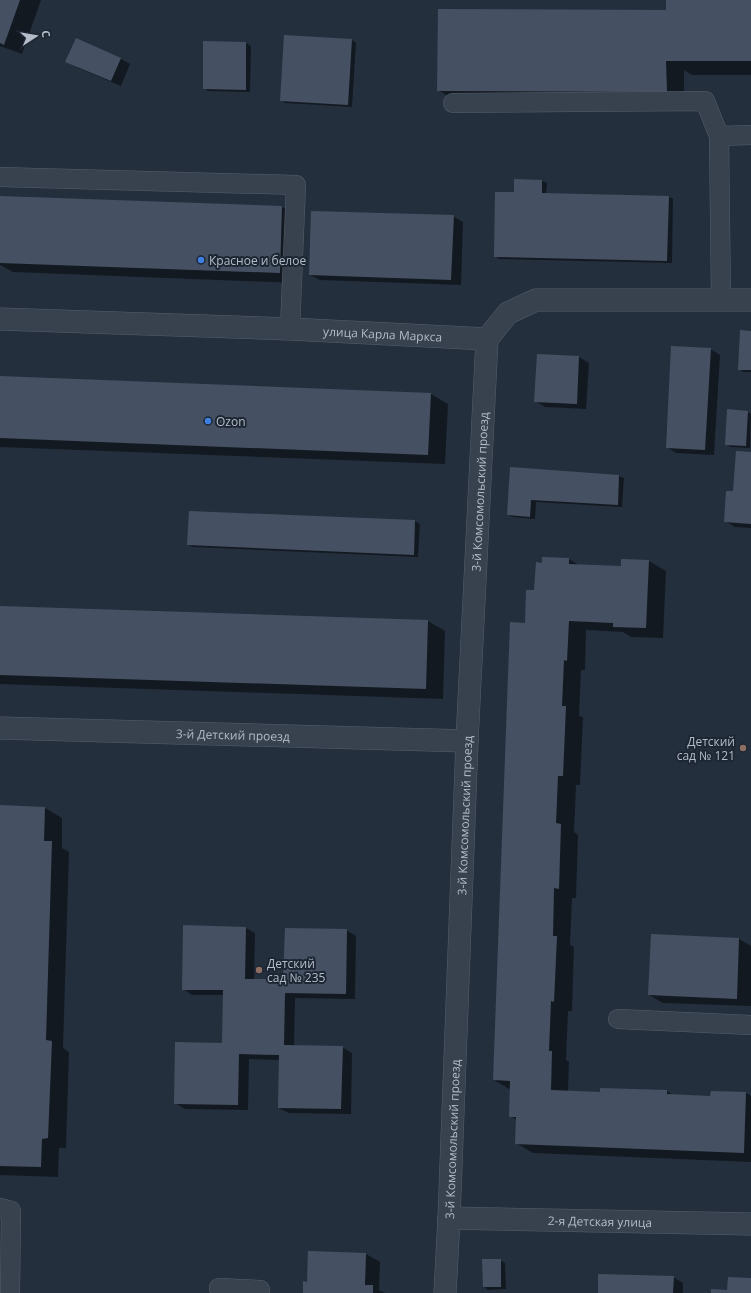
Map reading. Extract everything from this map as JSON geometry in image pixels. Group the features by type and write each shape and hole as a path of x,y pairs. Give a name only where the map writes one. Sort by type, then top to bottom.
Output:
{"street":[{"path":"487,339 508,312 536,300 751,300"},
{"name":"улица Карла Маркса","path":"0,319 290,329 487,339"},
{"name":"3-й Комсомольский проезд","path":"445,1293 467,741 487,339"},
{"name":"3-й Детский проезд","path":"0,728 467,741"},
{"name":"2-я Детская улица","path":"449,1218 751,1224"}],"lane":[{"path":"453,103 705,101 719,136 721,300"},
{"path":"719,136 751,135"},
{"path":"0,177 296,185 290,329"},
{"path":"618,1019 751,1025"},
{"path":"0,1208 11,1211 10,1293"},
{"path":"219,1288 260,1290 260,1293"}],"building":[{"path":"0,0 20,0 4,45 0,43"},
{"path":"666,0 751,0 751,61 666,61 667,92 437,91 438,9 666,10"},
{"path":"284,35 352,39 348,105 280,101"},
{"path":"76,38 121,58 111,81 65,62"},
{"path":"203,41 246,42 246,90 203,89"},
{"path":"514,179 542,180 542,193 669,196 667,261 494,257 495,192 514,192"},
{"path":"0,196 282,206 280,273 0,263"},
{"path":"311,211 454,215 451,280 309,275"},
{"path":"740,330 751,331 751,370 738,370"},
{"path":"671,346 711,348 705,450 666,448"},
{"path":"537,354 579,356 577,404 534,402"},
{"path":"0,376 431,393 428,455 0,438"},
{"path":"727,409 748,411 746,446 725,445"},
{"path":"736,451 751,452 751,524 724,522 726,491 733,491"},
{"path":"510,467 619,475 618,505 531,500 530,517 507,515"},
{"path":"189,511 415,520 414,555 187,545"},
{"path":"542,557 569,558 569,564 621,566 621,559 649,560 646,628 613,627 613,623 569,621 567,661 564,660 562,706 566,706 563,776 558,776 556,823 561,824 559,889 554,888 553,936 557,936 554,1002 551,1001 549,1051 552,1051 551,1090 600,1092 600,1088 667,1090 667,1094 710,1096 711,1091 746,1092 744,1153 515,1144 516,1117 509,1117 510,1081 493,1080 510,622 525,623 526,590 534,590 536,562 542,563"},
{"path":"0,606 428,620 426,689 0,675"},
{"path":"0,805 45,807 44,841 52,841 46,1040 52,1041 48,1138 42,1139 41,1167 0,1166"},
{"path":"183,925 246,927 245,979 283,979 285,928 347,929 346,994 285,993 284,1045 343,1046 341,1109 278,1108 279,1055 239,1054 238,1105 174,1104 175,1042 222,1043 223,990 182,990"},
{"path":"651,934 739,938 737,999 648,995"},
{"path":"308,1251 366,1253 365,1285 373,1285 373,1293 303,1293 303,1281 307,1282"},
{"path":"482,1259 501,1259 501,1287 483,1287"},
{"path":"598,1274 674,1276 673,1293 598,1293"},
{"path":"728,1277 751,1278 751,1293 711,1293 711,1289 727,1290"}],"place":[{"name":"Красное и белое","path":"201,260"},
{"name":"Ozon","path":"208,421"},
{"name":"Детский сад № 121","path":"743,748"},
{"name":"Детский сад № 235","path":"259,970"}]}
